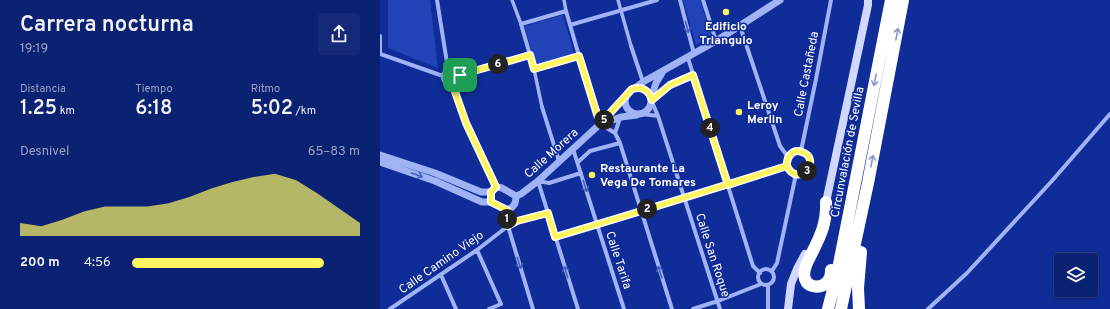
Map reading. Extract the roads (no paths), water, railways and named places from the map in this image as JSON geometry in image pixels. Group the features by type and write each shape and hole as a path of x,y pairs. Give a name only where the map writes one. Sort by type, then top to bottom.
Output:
{"highway":[{"name":"Circunvalación de Sevilla","path":"828,309 837,274 891,0"},
{"path":"841,309 868,183 903,0"},
{"path":"859,309 859,264 870,205 868,183"},
{"path":"826,202 827,214 825,226 805,269 805,279 810,285 813,286 823,285 827,283 829,279 841,223 853,194"}],"main road":[{"path":"788,309 791,284 797,269 817,231 826,202 867,2"},
{"path":"793,309 795,291 803,259"}],"street":[{"path":"436,0 448,69 443,76 443,80 447,85 453,86 460,82 460,75 459,72 454,69 448,69"},
{"path":"512,0 521,24 534,69 542,107 559,161"},
{"path":"564,0 570,25 600,124 616,133 620,143 672,309"},
{"path":"618,0 643,82"},
{"path":"570,25 657,0"},
{"path":"680,0 694,54"},
{"path":"703,0 716,41"},
{"path":"658,116 634,113 628,109 625,99 628,93 643,82 716,41 780,0"},
{"name":"Calle Castañeda","path":"801,151 831,0"},
{"path":"521,24 566,11"},
{"path":"740,26 780,146 788,157 787,166 790,171 796,174 803,173 810,165 807,155 801,151 794,152 788,157"},
{"path":"380,36 380,54 443,76"},
{"path":"460,75 530,55"},
{"path":"534,69 579,56"},
{"path":"688,58 753,266 760,273"},
{"path":"641,114 650,108 654,87 662,72"},
{"path":"652,100 670,85 693,75"},
{"path":"453,86 466,123 494,190 491,202"},
{"path":"635,88 646,90 652,100"},
{"name":"Calle Morera","path":"516,196 538,181 573,149 600,124 628,93"},
{"name":"Calle San Roque","path":"652,100 720,309"},
{"name":"Calle Morera","path":"600,124 621,117 641,114"},
{"path":"928,309 967,273 1051,182 1110,114"},
{"path":"616,133 621,117"},
{"path":"578,162 590,152 620,143"},
{"name":"Calle Tarifa","path":"573,149 624,309"},
{"path":"380,155 435,173 481,192 502,188 516,196 516,204 507,210"},
{"path":"380,162 435,181 482,202 491,202 507,210"},
{"path":"555,237 684,199 787,166"},
{"path":"578,309 538,181 549,183 581,173"},
{"path":"772,271 777,263 796,174"},
{"path":"507,210 508,226 533,309"},
{"name":"Calle Camino Viejo","path":"390,309 477,250 508,226 517,221 548,213"},
{"path":"477,250 501,304 489,309"},
{"path":"761,284 758,278 760,273 764,270 772,271"},
{"path":"693,309 761,284 764,286 772,284 775,279 772,271"},
{"path":"441,275 456,309"},
{"path":"768,285 768,309"}],"place":[{"name":"Edificio Triangulo","path":"726,12"},
{"name":"Leroy Merlin","path":"739,112"},
{"name":"Restaurante La Vega De Tomares","path":"592,175"}]}
